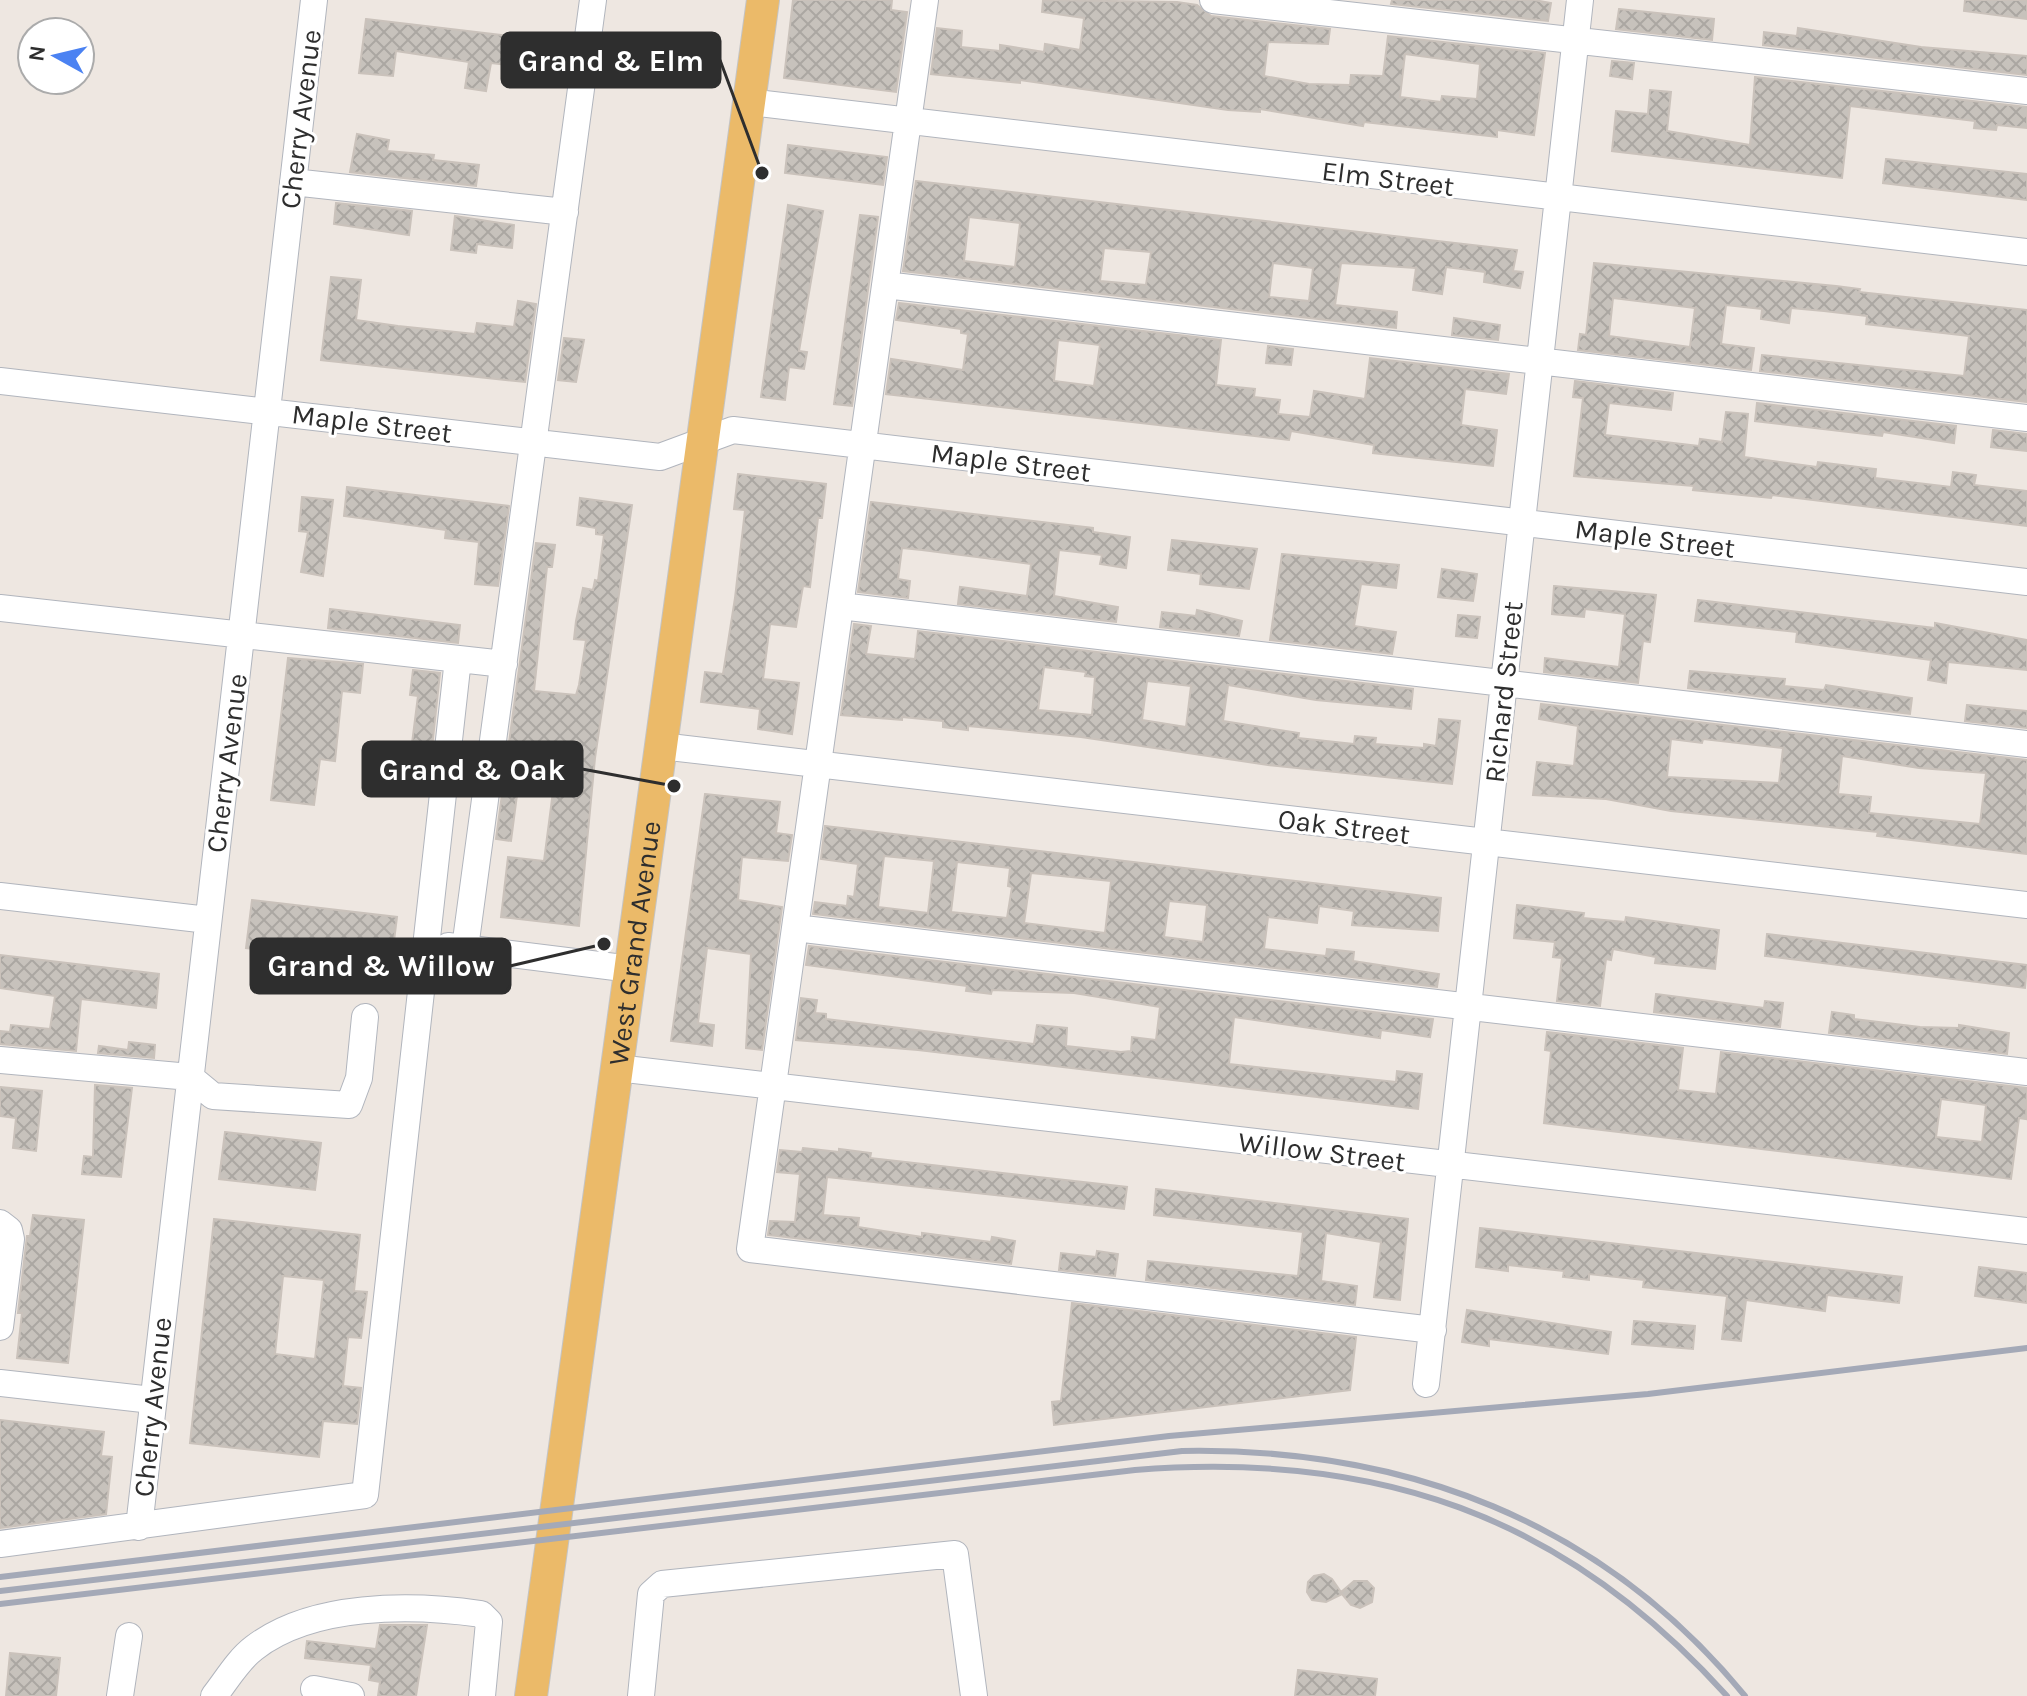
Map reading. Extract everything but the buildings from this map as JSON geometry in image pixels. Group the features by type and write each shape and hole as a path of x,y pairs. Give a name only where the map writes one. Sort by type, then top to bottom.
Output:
{"main road":[{"name":"West Grand Avenue","path":"531,1696 763,0"}],"street":[{"name":"Cherry Avenue","path":"139,1527 314,0"},
{"path":"465,948 593,0"},
{"path":"925,0 750,1249 1433,1330"},
{"path":"1213,0 2027,91"},
{"name":"Richard Street","path":"1426,1384 1580,0"},
{"name":"Elm Street","path":"749,102 2027,252"},
{"path":"293,182 565,212"},
{"path":"885,285 2027,418"},
{"name":"Maple Street","path":"0,381 660,457 733,430 2027,582"},
{"path":"840,606 2027,744"},
{"path":"0,608 504,664"},
{"path":"0,1544 365,1495 458,659"},
{"name":"Oak Street","path":"661,746 2027,905"},
{"path":"0,896 208,920"},
{"path":"795,928 2027,1072"},
{"path":"426,943 631,969"},
{"path":"0,1060 190,1077 213,1096 349,1105 359,1078 365,1017"},
{"name":"Willow Street","path":"617,1068 2027,1231"},
{"path":"0,1223 9,1230 11,1239 0,1327"},
{"path":"0,1383 152,1400"},
{"path":"641,1696 651,1594 662,1584 955,1554 974,1696"},
{"path":"214,1696 252,1649 309,1618 411,1607 481,1614 489,1622 482,1696"},
{"path":"120,1696 129,1636"},
{"path":"314,1689 351,1696"}],"railway":[{"path":"0,1577 1169,1436 1648,1394 2027,1348"},
{"path":"0,1591 1182,1451 1264,1453 1344,1463 1420,1481 1493,1506 1563,1541 1628,1583 1689,1635 1745,1696"},
{"path":"0,1604 1135,1470 1223,1467 1306,1472 1385,1485 1460,1508 1531,1540 1599,1581 1664,1633 1727,1696"}],"place":[{"name":"Grand & Elm","path":"762,173"},
{"name":"Grand & Oak","path":"674,786"},
{"name":"Grand & Willow","path":"604,944"}]}
